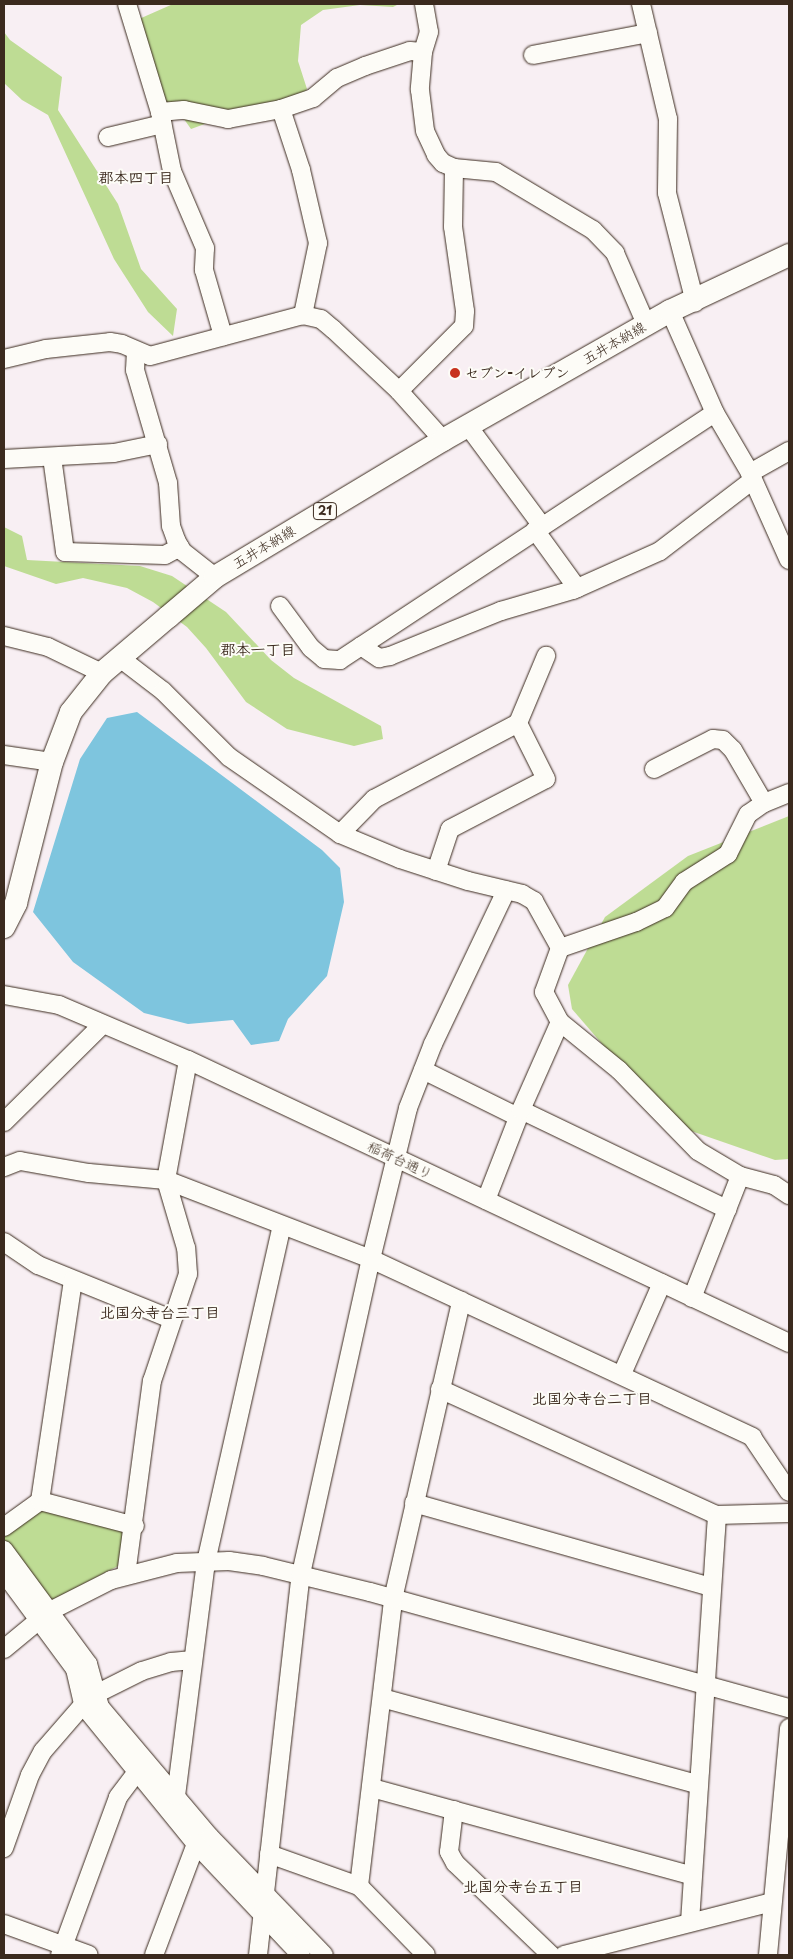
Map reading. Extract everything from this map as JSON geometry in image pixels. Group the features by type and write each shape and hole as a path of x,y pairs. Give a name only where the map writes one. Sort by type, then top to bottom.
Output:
{"main road":[{"name":"五井本納線","path":"4,926 16,903 52,762 71,712 102,673 216,577 443,440 646,324 789,255"}],"street":[{"path":"127,4 161,118 172,172 205,248 204,270 223,336"},
{"path":"424,4 429,19 423,52 420,90 425,131 443,163 454,168 496,172 593,230 615,253 646,324"},
{"path":"641,4 668,120 667,193 695,302"},
{"path":"533,55 648,33"},
{"path":"108,137 184,110 228,119 281,109 313,98 337,78 365,66 410,51 423,52"},
{"path":"281,109 301,170 318,243 303,314"},
{"path":"399,391 464,326 465,312 453,227 454,168"},
{"path":"670,311 715,413 752,477 789,560"},
{"path":"4,359 46,349 110,342 150,356 303,314 321,319 399,391 443,440"},
{"path":"136,351 135,370 168,483 171,526 180,547 216,577"},
{"path":"280,606 311,648 324,659 340,660 715,413"},
{"path":"468,426 577,588"},
{"path":"4,459 114,453 158,444"},
{"path":"362,646 380,658 390,656 502,611 577,588 660,551 752,477 789,451"},
{"path":"52,457 65,552 157,555 180,547"},
{"path":"4,636 48,647 102,673"},
{"path":"340,834 374,798 518,723 546,656"},
{"path":"120,658 164,690 229,757 340,834 436,871 522,894 534,901 560,948 544,992 560,1022 619,1070 698,1151 740,1176 774,1185 789,1195"},
{"path":"436,871 450,830 546,779 518,723"},
{"path":"654,769 713,739 723,740 733,750 764,803"},
{"path":"4,755 52,762"},
{"path":"560,948 636,922 664,908 684,882 728,854 748,814 764,803 789,793"},
{"path":"258,1955 263,1892 300,1574 371,1259 408,1108 423,1070 506,891"},
{"name":"稲荷台通り","path":"4,995 59,1005 188,1060 789,1344"},
{"path":"486,1200 519,1113 560,1022"},
{"path":"4,1122 103,1024"},
{"path":"126,1575 135,1526 152,1380 171,1319 188,1274 186,1248 166,1180 188,1060"},
{"path":"423,1070 727,1209"},
{"path":"4,1167 20,1161 89,1173 166,1180 371,1259 622,1374 752,1437 789,1492"},
{"path":"692,1298 740,1176"},
{"path":"176,1796 206,1562 282,1226"},
{"path":"4,1242 38,1265 171,1319"},
{"path":"4,1527 40,1501 73,1280"},
{"path":"622,1374 662,1283"},
{"path":"359,1886 394,1599 414,1503 461,1301"},
{"path":"440,1388 717,1515 789,1513"},
{"path":"40,1501 135,1526"},
{"path":"414,1503 711,1587"},
{"path":"690,1922 697,1784 717,1515"},
{"path":"4,1550 75,1669 90,1700 141,1766 196,1844 301,1955"},
{"path":"4,1649 44,1616 87,1591 126,1575 177,1563 206,1562 264,1566 394,1599 789,1708"},
{"path":"4,1573 44,1616"},
{"path":"4,1848 30,1775 43,1751 90,1700 142,1671 171,1662 193,1660"},
{"path":"382,1698 697,1784"},
{"path":"768,1955 789,1728"},
{"path":"141,1766 176,1796 263,1892 324,1955"},
{"path":"62,1951 118,1797 141,1766"},
{"path":"372,1788 691,1875"},
{"path":"454,1810 449,1852 455,1863 551,1955"},
{"path":"154,1955 196,1844"},
{"path":"268,1854 359,1886 426,1955"},
{"path":"564,1955 772,1902"},
{"path":"4,1924 62,1951 88,1955"}],"green space":[{"path":"173,4 399,4 393,7 360,5 323,10 301,25 298,61 307,89 299,99 235,113 191,129 174,105 164,103 139,19"},
{"path":"4,32 10,40 62,77 58,110 118,204 141,269 177,309 173,336 148,312 114,259 48,115 22,100 4,83"},
{"path":"4,527 22,536 27,560 140,566 172,576 226,612 271,660 294,678 381,726 383,739 354,746 287,729 246,702 206,648 187,627 153,602 127,588 83,578 56,584 4,566"},
{"path":"789,816 789,1159 775,1160 671,1124 572,1009 568,985 605,917 688,856"},
{"path":"42,1507 126,1531 120,1565 52,1600 4,1542 4,1534"}],"water":[{"path":"137,712 322,850 340,868 344,902 327,976 288,1019 279,1041 251,1045 233,1020 188,1024 144,1013 73,962 33,912 80,759 107,718"}],"place":[{"name":"セブン-イレブン","path":"455,373"}],"district":[{"name":"郡本四丁目","path":"136,177"},
{"name":"郡本一丁目","path":"258,649"},
{"name":"北国分寺台三丁目","path":"160,1312"},
{"name":"北国分寺台二丁目","path":"592,1398"},
{"name":"北国分寺台五丁目","path":"523,1886"}]}
